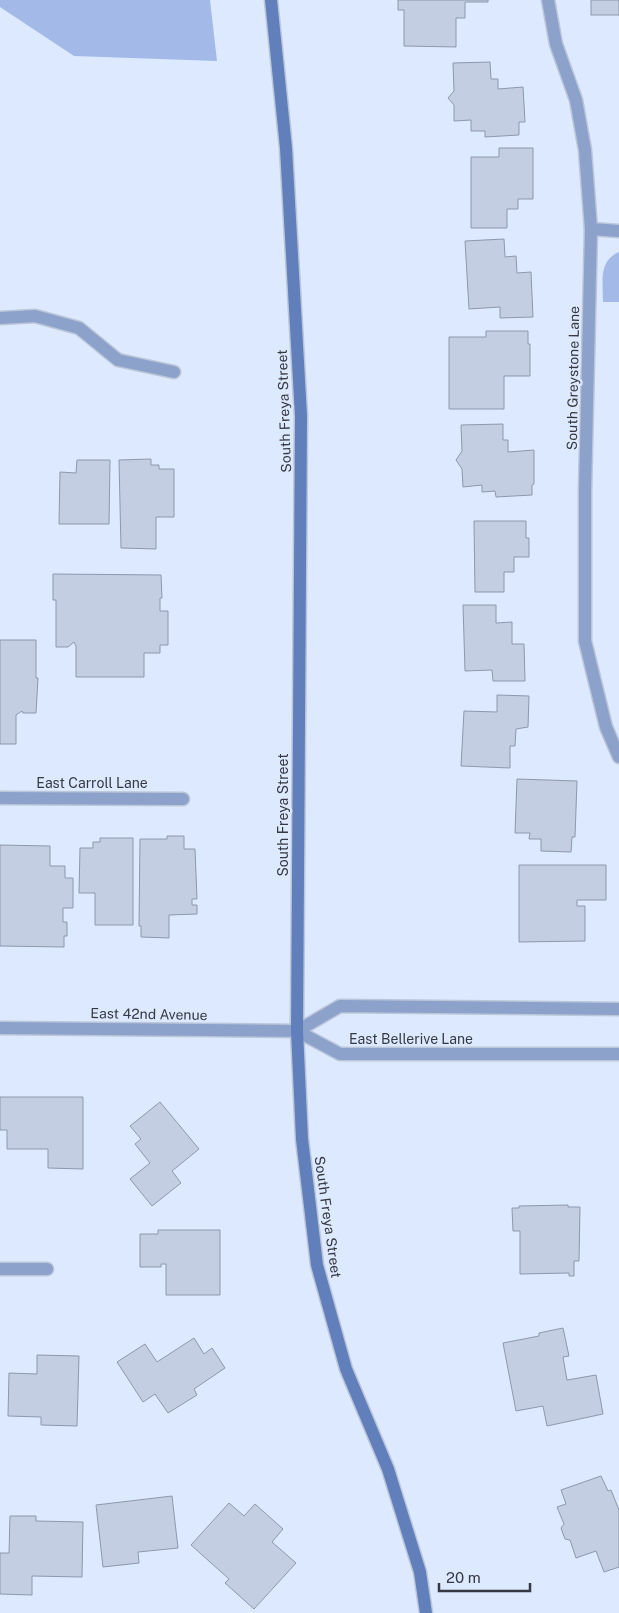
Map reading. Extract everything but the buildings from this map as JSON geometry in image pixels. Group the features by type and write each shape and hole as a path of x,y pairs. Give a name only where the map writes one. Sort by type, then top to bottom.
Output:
{"main road":[{"name":"South Freya Street","path":"272,0 286,148 301,416 297,1031 302,1139 317,1265 346,1369 388,1469 420,1572 426,1613"}],"street":[{"name":"South Greystone Lane","path":"548,0 556,44 576,100 585,150 591,229 585,491 585,642 606,727 619,757"},
{"path":"591,229 619,231"},
{"path":"0,318 35,316 79,328 118,360 174,372"},
{"name":"East Carroll Lane","path":"0,798 183,799"},
{"path":"297,1031 340,1006 619,1009"},
{"name":"East 42nd Avenue","path":"0,1028 297,1031"},
{"name":"East Bellerive Lane","path":"297,1031 340,1054 619,1054"},
{"path":"0,1269 47,1269"}],"shaded area":[{"path":"0,0 210,0 217,61 74,56 0,7"},
{"path":"619,252 619,302 603,302 603,273 608,261"}]}
